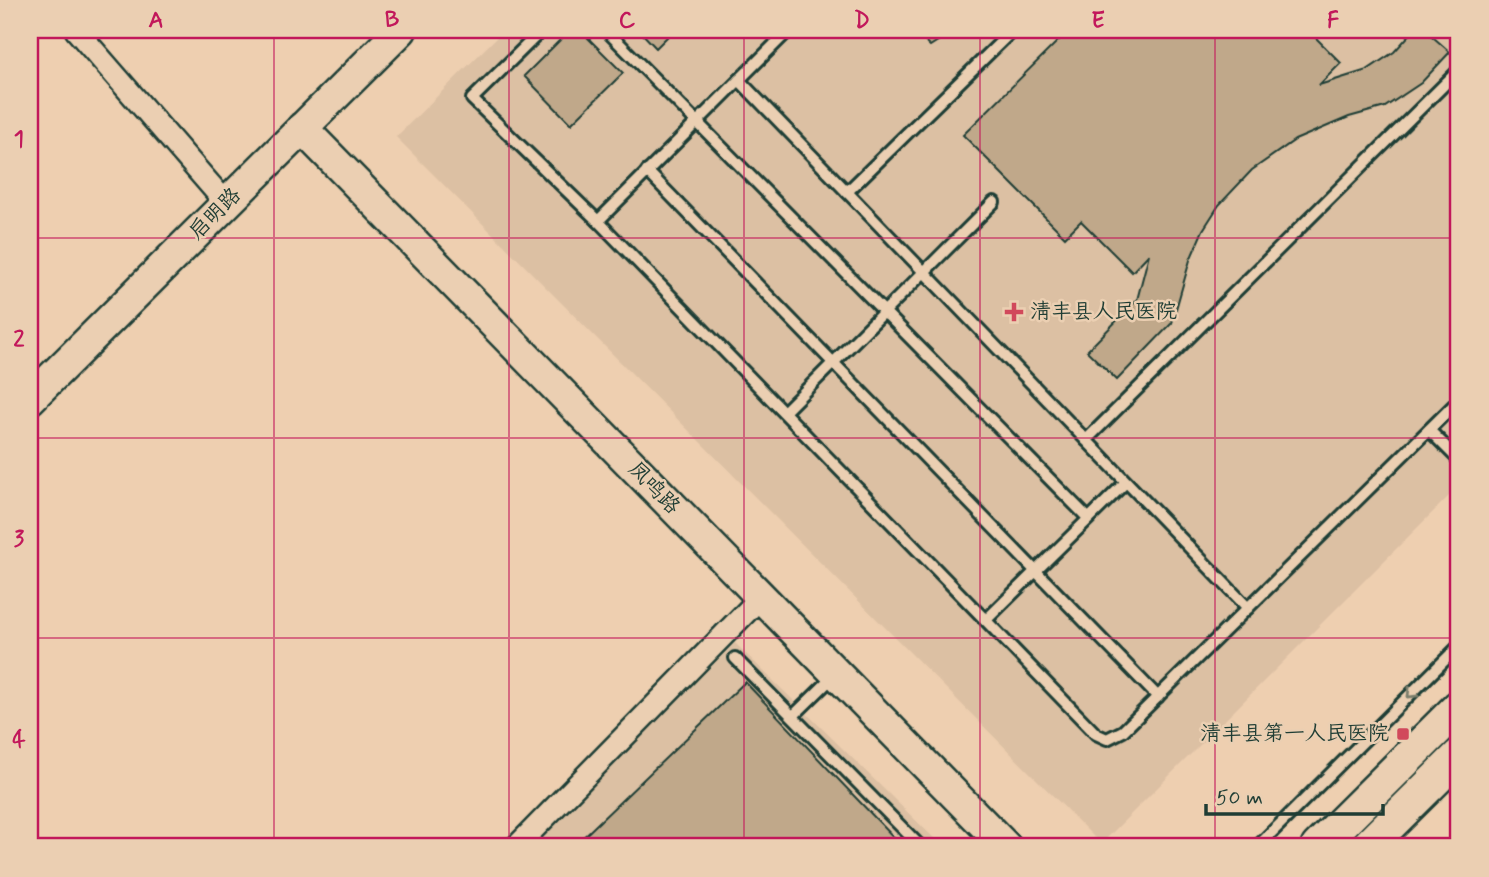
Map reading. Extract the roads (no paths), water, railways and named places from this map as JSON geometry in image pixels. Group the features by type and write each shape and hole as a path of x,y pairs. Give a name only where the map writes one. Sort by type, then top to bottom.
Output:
{"main road":[{"path":"1318,847 1459,707"},
{"path":"1367,847 1459,756"}],"street":[{"path":"76,30 226,203"},
{"name":"启明路","path":"30,399 401,30"},
{"name":"凤鸣路","path":"302,128 1006,847"},
{"path":"516,847 761,597"}],"lane":[{"path":"542,30 472,99 598,221 1096,734 1107,739 1123,731 1459,400"},
{"path":"606,30 1088,518"},
{"path":"598,221 789,30"},
{"path":"847,192 1013,30"},
{"path":"1086,440 1459,70"},
{"path":"739,80 1248,608"},
{"path":"648,171 1158,697"},
{"path":"784,412 994,202"},
{"path":"1429,430 1459,460"},
{"path":"986,620 1126,481"},
{"path":"1257,847 1459,646"},
{"path":"736,658 921,847"},
{"path":"793,716 836,674"}],"place":[{"name":"清丰县人民医院","path":"1014,312"},
{"name":"清丰县第一人民医院","path":"1403,734"}]}
